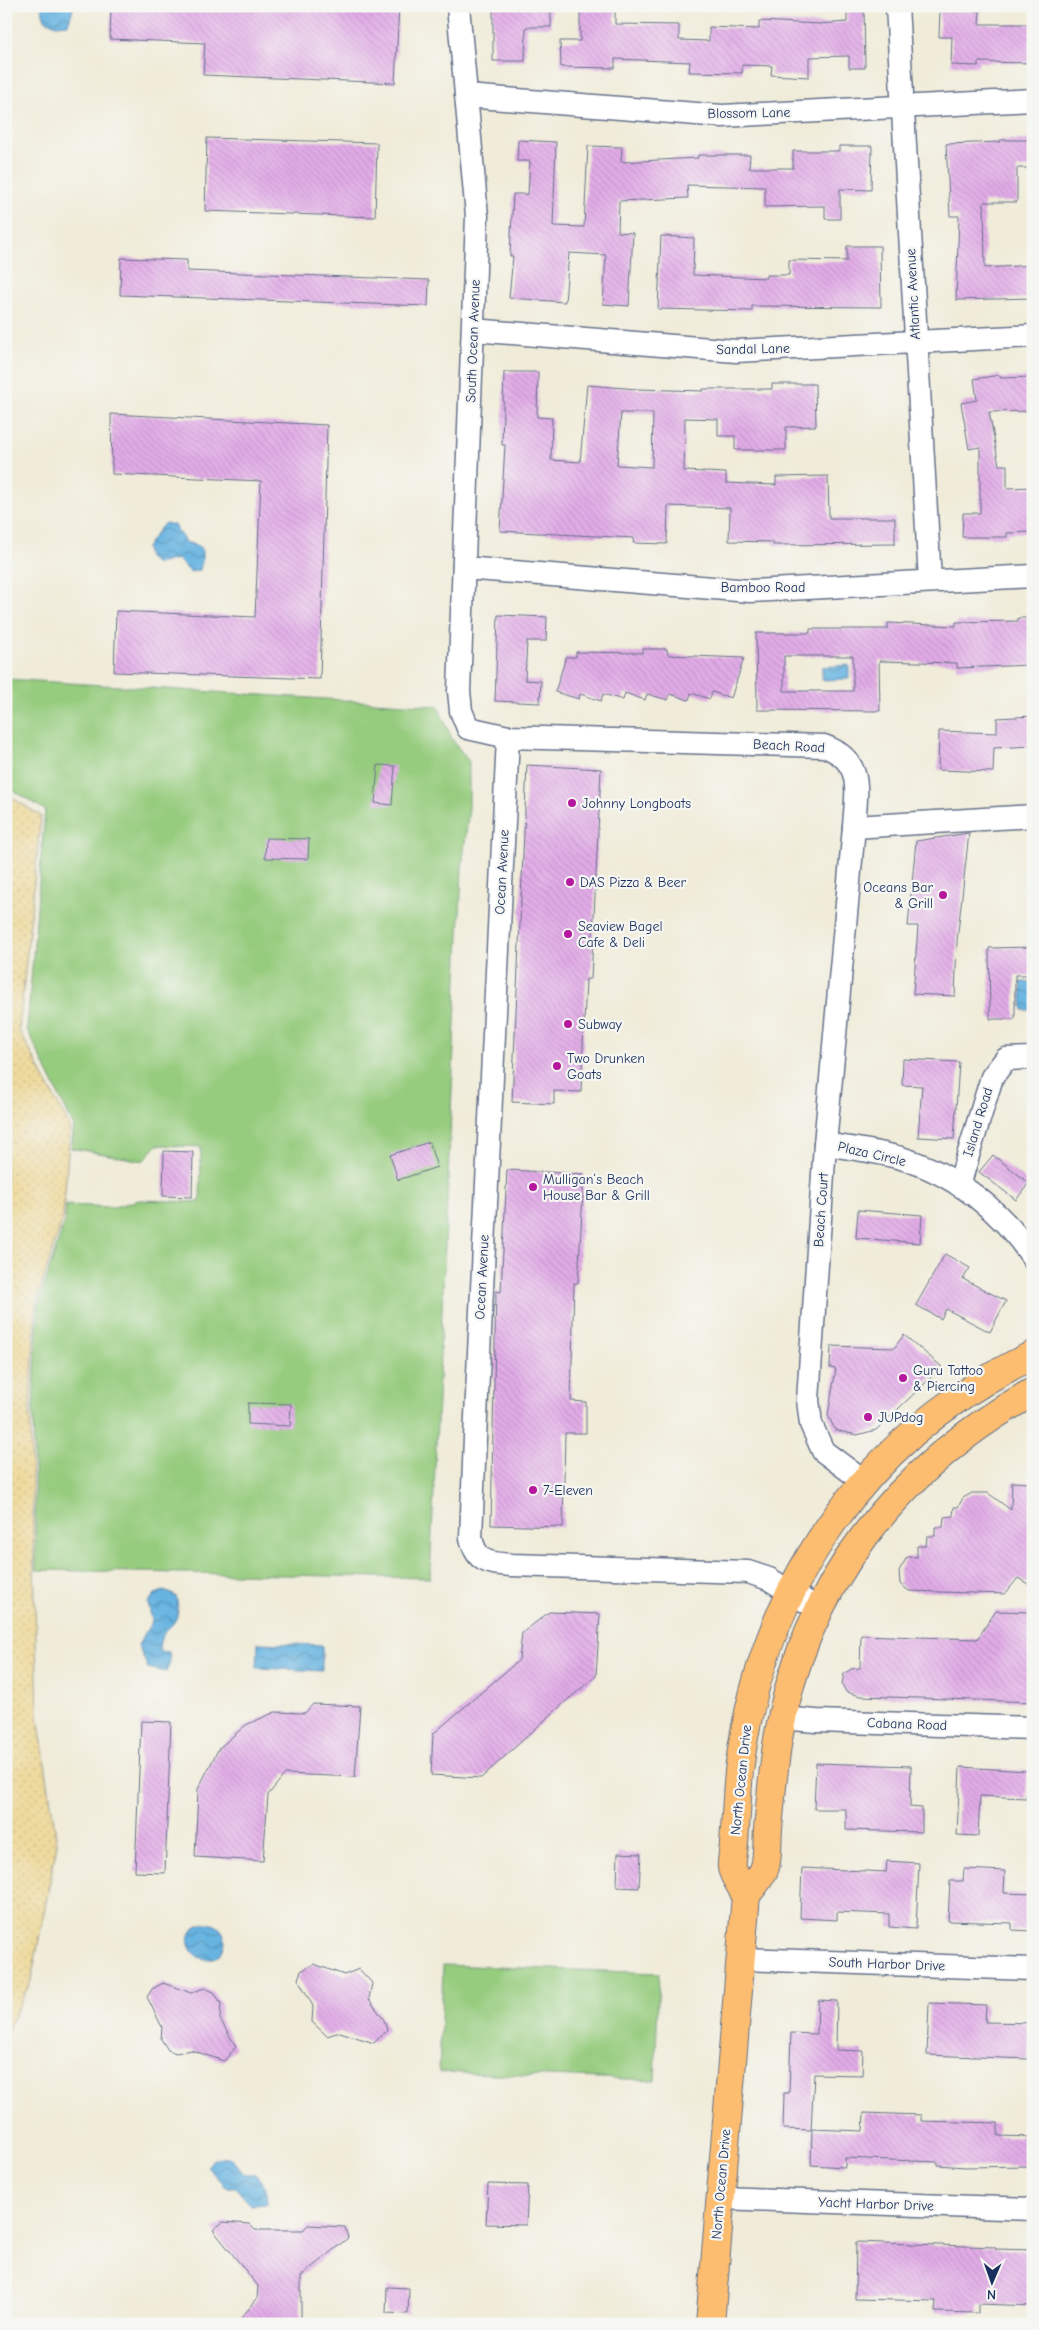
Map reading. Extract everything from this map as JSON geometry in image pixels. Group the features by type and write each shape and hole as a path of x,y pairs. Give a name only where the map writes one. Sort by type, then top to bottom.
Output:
{"main road":[{"name":"North Ocean Drive","path":"710,2324 746,1895 732,1868 742,1746 757,1679 767,1646 790,1592 827,1528 863,1481 914,1432 941,1410 986,1379 1033,1355"},
{"path":"746,1895 765,1868 775,1760 781,1718 796,1664 820,1610 842,1568 882,1512 911,1481 952,1444 1000,1410 1033,1392"}],"street":[{"name":"South Ocean Avenue","path":"458,6 477,216 460,676 461,711 468,728 508,737"},
{"name":"Atlantic Avenue","path":"897,6 930,581"},
{"name":"Blossom Lane","path":"466,96 722,116 1033,100"},
{"name":"Sandal Lane","path":"473,330 736,351 1033,336"},
{"name":"Bamboo Road","path":"464,568 750,590 1033,576"},
{"name":"Beach Road","path":"508,737 824,746 844,756 855,774 854,827"},
{"name":"Ocean Avenue","path":"508,737 471,1538 474,1550 488,1563 748,1572 769,1579 820,1610"},
{"path":"854,827 1033,816"},
{"name":"Beach Court","path":"854,827 825,1144 808,1400 811,1424 823,1450 863,1481"},
{"name":"Island Road","path":"959,1185 992,1077 1006,1059 1033,1058"},
{"name":"Plaza Circle","path":"825,1144 900,1158 931,1170 959,1185 1002,1219 1033,1258"},
{"name":"Cabana Road","path":"781,1718 816,1721 1033,1728"},
{"name":"South Harbor Drive","path":"741,1958 1033,1969"},
{"name":"Yacht Harbor Drive","path":"720,2198 1033,2209"}],"sand":[{"path":"6,794 41,816 19,1030 70,1127 63,1217 36,1303 30,1409 38,1716 57,1844 31,1981 6,2033"}],"green space":[{"path":"6,679 438,706 452,739 469,762 469,808 462,869 430,1578 36,1570 33,1408 38,1305 65,1220 66,1205 114,1207 139,1200 200,1202 201,1147 157,1145 143,1161 71,1148 74,1127 27,1029 45,810 6,786"},
{"path":"443,1965 659,1973 655,2080 439,2072"}],"water":[{"path":"41,6 74,6 68,24 56,25 45,20"},
{"path":"165,523 174,525 185,542 202,549 200,570 190,572 177,559 157,564 148,558 146,548"},
{"path":"849,665 849,679 822,680 822,667"},
{"path":"1021,982 1033,982 1033,1010 1023,1010"},
{"path":"164,1591 176,1596 178,1607 175,1621 160,1641 159,1651 169,1652 170,1663 166,1672 148,1668 138,1645 152,1621 148,1603 155,1594"},
{"path":"258,1643 322,1645 322,1671 257,1668"},
{"path":"207,1923 214,1924 220,1928 224,1934 224,1948 220,1954 214,1958 207,1959 200,1958 194,1954 190,1948 189,1941 190,1934 194,1928 200,1924"},
{"path":"214,2158 231,2158 244,2174 255,2174 266,2187 267,2204 251,2205 235,2187 226,2187 207,2167"}],"building":[{"path":"111,6 399,6 395,83 203,75 205,43 110,39"},
{"path":"493,6 551,6 551,27 526,27 525,61 493,61"},
{"path":"580,6 615,6 615,24 679,25 679,40 709,41 709,27 759,29 759,21 819,24 847,22 847,7 864,6 865,68 849,68 849,56 809,57 809,77 771,75 772,66 742,65 742,73 689,72 690,62 615,59 615,68 561,67 560,41 580,41"},
{"path":"940,9 980,11 979,24 1033,24 1033,63 978,62 978,66 951,65 952,37 939,37"},
{"path":"207,138 377,143 375,217 205,211"},
{"path":"518,140 556,142 553,226 584,227 588,146 622,147 621,162 698,158 698,155 750,155 749,168 793,168 793,151 839,151 839,146 872,146 871,190 840,189 840,219 825,219 825,206 765,207 765,187 687,185 688,198 619,201 618,232 633,233 629,306 603,304 606,255 569,253 565,302 509,298 513,256 510,256 513,194 528,194 530,161 517,161"},
{"path":"1000,140 1033,140 1033,168 1017,168 1017,202 984,202 985,268 1033,265 1033,298 956,300 959,216 950,216 946,144 1000,142"},
{"path":"661,236 694,238 693,275 766,278 766,275 789,275 789,260 847,261 847,246 880,246 881,307 752,306 752,311 658,309"},
{"path":"121,258 187,260 187,271 429,280 428,306 120,295"},
{"path":"504,372 538,372 537,417 552,418 551,460 580,462 587,385 703,391 703,389 772,389 772,384 815,384 816,426 786,427 786,450 735,450 735,436 718,436 718,419 685,418 684,471 726,473 726,483 776,485 776,477 828,476 829,518 895,518 895,544 773,545 773,542 729,541 730,508 668,506 667,544 633,543 634,538 500,531 505,445 502,445","holes":["621,413 653,413 652,467 617,465"]},
{"path":"1000,375 1000,378 1033,377 1033,411 989,412 999,465 1007,465 1007,488 1033,487 1033,532 1007,533 1007,537 962,537 963,513 980,513 980,447 969,449 961,403 977,400 974,379"},
{"path":"111,414 327,425 320,679 114,672 116,611 255,617 261,481 112,474"},
{"path":"498,615 547,617 546,641 527,641 525,680 541,681 540,703 495,701"},
{"path":"1018,618 1033,618 1033,665 957,668 957,663 879,661 880,711 757,710 756,633 810,633 810,629 888,629 888,623 956,626 956,622 1018,621","holes":["784,656 853,656 853,691 784,691"]},
{"path":"643,649 667,649 668,655 744,658 731,698 712,692 710,699 691,693 689,700 670,694 668,700 647,694 645,700 625,693 623,700 603,694 601,701 580,694 579,699 555,692 566,657 576,657 576,652 642,653"},
{"path":"1033,716 1033,746 994,748 993,772 938,770 939,731 997,733 997,718"},
{"path":"378,765 395,766 392,805 375,803"},
{"path":"527,765 601,769 591,979 586,979 581,1092 554,1091 554,1104 512,1102"},
{"path":"969,833 957,941 955,996 913,994 918,926 908,926 916,841"},
{"path":"266,838 309,839 308,859 265,858"},
{"path":"1033,947 1033,975 1015,975 1015,1019 990,1019 989,948"},
{"path":"903,1059 959,1062 954,1139 918,1137 922,1086 902,1085"},
{"path":"429,1142 437,1167 398,1180 390,1155"},
{"path":"164,1151 193,1152 192,1197 163,1196"},
{"path":"993,1155 1029,1183 1016,1200 979,1172"},
{"path":"507,1170 584,1174 578,1283 574,1283 571,1401 586,1402 586,1433 565,1433 563,1527 491,1525 496,1291 501,1292"},
{"path":"858,1210 922,1215 920,1243 856,1238"},
{"path":"945,1254 970,1268 963,1279 1006,1301 990,1332 946,1309 941,1319 916,1305"},
{"path":"904,1335 942,1367 876,1430 857,1435 835,1430 828,1415 836,1369 830,1368 831,1346 894,1348"},
{"path":"248,1403 291,1404 290,1426 248,1424"},
{"path":"1012,1482 1033,1483 1033,1587 1018,1578 1005,1594 909,1591 900,1584 899,1571 907,1557 917,1557 917,1546 926,1546 927,1536 935,1536 935,1527 943,1527 944,1517 953,1516 954,1507 958,1507 963,1498 972,1493 988,1493 1011,1510"},
{"path":"996,1611 1033,1612 1033,1702 860,1696 846,1692 842,1684 844,1674 851,1669 860,1668 861,1635 977,1639"},
{"path":"549,1612 600,1614 596,1676 481,1778 431,1775 433,1734 519,1660 522,1633"},
{"path":"313,1704 360,1706 355,1777 285,1774 268,1795 263,1861 195,1857 198,1789 219,1748 246,1725 275,1712 305,1713"},
{"path":"141,1721 171,1722 165,1873 135,1872"},
{"path":"816,1763 911,1766 910,1807 922,1808 922,1832 846,1830 846,1809 814,1809"},
{"path":"960,1767 1028,1771 1026,1798 980,1796 978,1836 957,1835"},
{"path":"618,1853 641,1854 639,1888 617,1887"},
{"path":"887,1861 919,1863 916,1929 889,1927 889,1914 837,1912 837,1920 800,1918 802,1868 886,1872"},
{"path":"964,1869 1005,1871 1004,1893 1033,1894 1033,1931 1012,1930 1012,1923 948,1921 950,1881 963,1881"},
{"path":"314,1964 344,1975 359,1969 372,1983 369,1999 384,2020 387,2030 374,2043 340,2032 327,2036 312,2022 313,2006 298,1979 301,1971"},
{"path":"163,1983 191,1993 204,1988 214,1992 221,2003 220,2019 236,2047 224,2061 191,2050 176,2053 168,2050 161,2039 162,2027 147,1997 152,1989"},
{"path":"818,2000 837,2001 836,2050 863,2051 862,2075 814,2074 811,2130 783,2129 784,2093 789,2093 791,2033 817,2034"},
{"path":"929,2003 986,2005 985,2022 1033,2023 1033,2045 1029,2044 1028,2059 927,2055"},
{"path":"864,2113 921,2115 921,2121 998,2123 998,2136 1033,2137 1033,2166 965,2167 938,2165 938,2162 845,2158 845,2167 811,2165 812,2129 863,2131"},
{"path":"488,2184 528,2185 526,2225 486,2224"},
{"path":"223,2222 249,2224 255,2230 303,2230 308,2225 345,2227 348,2238 301,2276 301,2324 236,2324 257,2299 258,2286 213,2230"},
{"path":"856,2242 1033,2250 1033,2306 978,2304 978,2313 935,2312 936,2301 855,2299"},
{"path":"387,2287 409,2288 408,2314 386,2313"}],"place":[{"name":"Johnny Longboats","path":"572,803"},
{"name":"DAS Pizza & Beer","path":"570,882"},
{"name":"Oceans Bar & Grill","path":"943,895"},
{"name":"Seaview Bagel Cafe & Deli","path":"568,934"},
{"name":"Subway","path":"568,1024"},
{"name":"Two Drunken Goats","path":"557,1066"},
{"name":"Mulligan’s Beach House Bar & Grill","path":"533,1187"},
{"name":"Guru Tattoo & Piercing","path":"903,1378"},
{"name":"JUPdog","path":"868,1417"},
{"name":"7-Eleven","path":"533,1490"}]}
